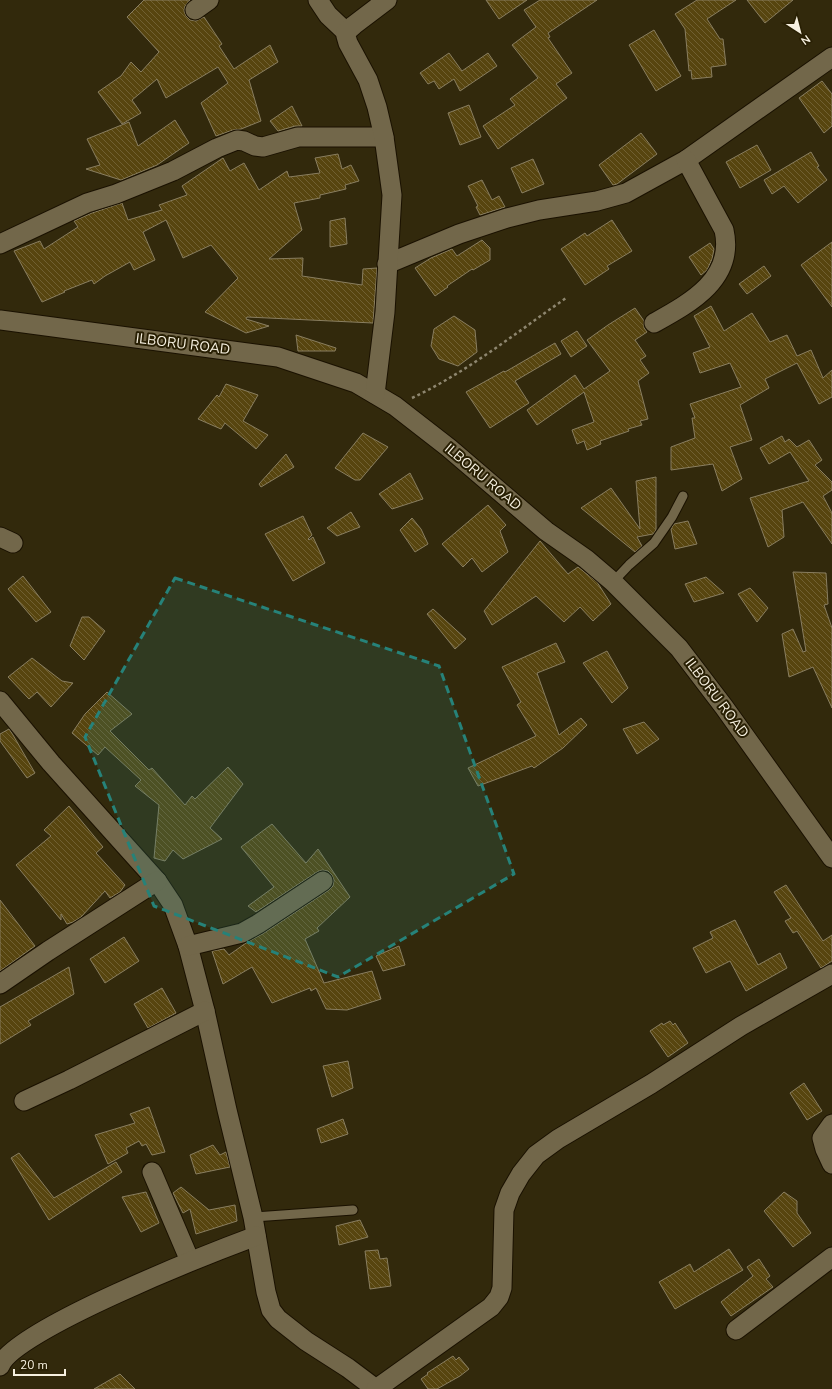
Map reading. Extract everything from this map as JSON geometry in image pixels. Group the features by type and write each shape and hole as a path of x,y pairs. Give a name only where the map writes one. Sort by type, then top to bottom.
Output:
{"street":[{"path":"318,0 328,15 346,32 348,43 368,80 373,93 378,107 384,137 392,195 385,312 375,394"},
{"path":"346,32 387,0"},
{"path":"387,264 459,234 506,218 539,210 597,201 626,193 686,160 832,57"},
{"path":"0,244 87,202 116,194 173,171 217,148 237,140 263,147 298,137 384,137"},
{"path":"654,323 682,308 705,290 721,268 725,254 727,241 724,230 686,160"},
{"name":"ILBORU ROAD","path":"0,320 278,357 356,383 395,406 450,448 546,531 586,559 613,582 679,648 724,707 832,858"},
{"path":"0,701 51,763 157,880 172,905 188,946 205,1011 252,1217 266,1292 271,1310 278,1319 368,1387 491,1307 499,1297 502,1288 504,1210 510,1193 521,1174 536,1155 558,1138 651,1084 741,1026 832,974"},
{"path":"0,984 157,880"},
{"path":"188,946 242,933 323,881"},
{"path":"24,1101 94,1068 205,1011"},
{"path":"832,1124 822,1138 832,1164"},
{"path":"152,1172 190,1261"},
{"path":"1,1361 47,1328 120,1292 190,1261 256,1236"},
{"path":"736,1330 832,1257"}],"lane":[{"path":"613,582 657,539 672,517 683,496"},
{"path":"252,1217 353,1210"}],"path":[{"path":"395,406 428,390 473,363 566,298"}],"highlighted area":[{"path":"175,578 439,666 514,874 338,977 154,906 85,737"}],"building":[{"path":"144,0 190,0 185,6 184,11 186,16 190,20 196,21 204,17 222,44 219,46 234,69 270,45 278,62 249,80 261,121 241,129 216,136 201,103 228,83 218,67 166,98 157,79 132,100 141,113 122,124 98,92 121,76 131,62 141,72 159,52 127,17"},
{"path":"486,0 527,0 499,19"},
{"path":"540,0 597,0 548,33 550,37 548,38 572,73 556,84 567,98 498,149 483,126 515,105 510,99 538,78 512,45 536,27 524,10"},
{"path":"697,0 736,0 707,19 720,39 723,39 726,65 711,67 712,77 692,79 691,70 689,71 685,29 675,14"},
{"path":"747,0 793,0 765,23"},
{"path":"654,30 681,76 656,91 629,45"},
{"path":"449,53 462,71 488,53 497,66 460,91 454,79 439,89 434,81 428,84 420,73"},
{"path":"822,81 832,94 832,126 824,133 799,98"},
{"path":"469,105 481,137 460,145 448,113"},
{"path":"292,106 302,126 295,126 278,131 270,121"},
{"path":"175,120 189,143 157,165 121,180 86,169 100,165 87,139 129,122 138,146"},
{"path":"641,133 657,154 617,184 613,185 599,165"},
{"path":"757,145 771,170 740,188 726,162"},
{"path":"811,152 819,166 817,167 827,180 798,203 784,186 772,194 764,180"},
{"path":"338,154 342,169 351,165 359,181 345,185 346,189 320,195 320,198 294,203 302,230 269,259 303,258 302,276 362,285 363,269 377,268 373,323 247,317 246,319 269,326 246,333 205,312 238,278 211,245 183,258 166,220 143,232 155,260 134,270 130,262 94,284 92,280 64,291 65,292 42,302 14,251 40,241 44,249 78,227 74,221 122,203 128,220 162,210 159,205 187,195 182,186 223,158 230,171 244,163 259,190 287,171 289,177 320,173 315,158"},
{"path":"533,159 544,184 522,193 511,168"},
{"path":"482,180 492,200 499,196 505,207 480,215 476,207 478,206 468,186"},
{"path":"345,218 347,244 330,247 330,221"},
{"path":"612,220 632,251 607,266 609,269 585,285 561,249 585,233 587,236"},
{"path":"482,240 490,248 490,260 473,270 472,269 435,296 415,268 431,258 452,249 457,256"},
{"path":"832,242 832,307 801,265"},
{"path":"710,243 714,249 712,259 707,270 701,275 689,257"},
{"path":"764,266 771,276 747,294 739,284"},
{"path":"711,306 724,331 752,313 770,342 787,335 797,356 811,350 823,378 832,370 832,397 819,404 797,363 765,379 769,388 740,405 752,440 730,447 742,479 722,491 713,464 671,470 671,447 695,438 692,418 695,418 690,404 741,387 730,363 700,373 693,353 710,347 694,316"},
{"path":"635,308 644,321 644,328 647,332 635,340 646,356 640,360 649,373 638,381 648,419 640,421 642,425 628,429 629,431 600,441 601,444 587,450 584,441 577,444 572,430 594,422 584,392 537,425 527,410 575,375 584,389 610,371 587,340"},
{"path":"454,316 475,330 477,352 458,366 439,359 431,346 434,329"},
{"path":"577,331 587,346 571,357 561,341"},
{"path":"296,335 336,348 335,351 298,351"},
{"path":"555,343 561,354 515,381 529,403 490,428 466,392 504,371 505,372"},
{"path":"226,384 258,395 243,421 268,435 256,449 225,423 221,429 198,419 217,395 219,397"},
{"path":"363,433 388,447 360,480 355,480 335,468"},
{"path":"782,436 785,442 789,439 797,447 809,440 822,460 815,465 832,482 832,490 823,496 832,513 832,544 803,502 782,510 784,537 768,547 750,498 809,481 790,452 769,464 760,448"},
{"path":"286,454 294,467 261,487 259,484"},
{"path":"410,473 423,499 392,509 379,494"},
{"path":"656,477 656,530 653,534 637,537 642,546 635,552 581,508 611,488 640,529 636,481"},
{"path":"488,505 506,525 500,531 508,552 482,572 472,558 463,567 442,544"},
{"path":"351,512 360,527 337,536 327,528"},
{"path":"303,516 312,535 308,539 309,540 313,537 325,563 293,581 265,534"},
{"path":"412,518 421,529 428,544 415,552 400,530"},
{"path":"688,521 697,544 675,549 671,529 674,524"},
{"path":"540,541 568,574 578,567 597,582 611,604 593,621 580,607 564,622 536,596 492,625 484,611"},
{"path":"793,572 826,573 828,604 824,605 832,628 832,708 813,667 789,677 782,634 793,629 803,652 806,651"},
{"path":"23,576 51,612 36,622 8,589"},
{"path":"706,577 724,593 694,602 685,584"},
{"path":"750,588 768,608 757,622 738,594"},
{"path":"433,609 466,639 455,649 427,614"},
{"path":"82,617 89,617 105,631 84,660 70,646"},
{"path":"556,643 565,662 537,673 559,735 581,718 587,725 563,748 534,768 532,766 478,786 468,768 536,736 517,705 521,702 502,667"},
{"path":"607,651 628,688 612,703 583,663"},
{"path":"32,658 62,681 73,683 51,707 37,692 29,699 8,677"},
{"path":"107,692 132,714 110,731 149,770 152,768 185,805 192,796 195,799 228,767 243,784 210,828 222,839 183,859 173,850 165,861 154,858 159,805 135,786 141,780 105,747 98,755 72,733 85,714"},
{"path":"644,722 659,739 637,754 623,729"},
{"path":"9,729 35,773 27,778 0,741 0,734"},
{"path":"69,806 103,847 96,853 125,885 120,892 110,898 105,891 81,917 67,924 61,914 61,920 16,865 51,836 44,830"},
{"path":"272,824 306,863 318,849 350,897 317,928 319,931 305,939 324,983 372,971 381,999 347,1010 326,1009 316,988 311,991 310,988 272,1003 252,967 223,984 212,951 224,949 229,955 333,886 334,880 332,875 328,871 322,870 256,912 248,906 274,887 241,847"},
{"path":"786,885 823,941 832,935 832,961 821,968 797,931 793,933 785,921 791,918 774,892"},
{"path":"0,900 35,946 0,971"},
{"path":"735,920 758,965 780,953 787,968 746,991 730,961 706,973 693,948 713,938 710,932"},
{"path":"124,937 139,961 105,983 90,959"},
{"path":"399,946 405,965 383,971 376,956"},
{"path":"69,967 74,994 28,1021 31,1025 0,1044 0,1007"},
{"path":"162,988 176,1013 148,1028 134,1004"},
{"path":"670,1021 673,1025 675,1023 688,1043 668,1057 650,1031 662,1023 663,1025"},
{"path":"348,1061 353,1088 332,1097 323,1066"},
{"path":"804,1083 822,1111 807,1120 790,1093"},
{"path":"149,1107 165,1152 152,1155 146,1144 142,1146 139,1141 126,1148 128,1153 108,1164 95,1135 135,1123 130,1114"},
{"path":"343,1119 348,1134 321,1143 317,1129"},
{"path":"213,1145 220,1155 226,1152 230,1167 196,1174 190,1155"},
{"path":"19,1153 54,1198 116,1162 122,1172 49,1220 11,1158"},
{"path":"181,1187 209,1210 235,1205 237,1221 196,1234 190,1209 183,1213 173,1193"},
{"path":"146,1192 159,1223 141,1232 122,1197"},
{"path":"784,1192 797,1201 797,1213 811,1233 793,1247 764,1211"},
{"path":"360,1220 368,1237 339,1245 336,1226"},
{"path":"729,1249 743,1270 675,1309 659,1282 690,1264 694,1272"},
{"path":"378,1250 380,1259 387,1258 391,1286 370,1289 365,1251"},
{"path":"759,1259 770,1276 766,1279 773,1287 731,1316 721,1302 753,1276 747,1267"},
{"path":"453,1356 456,1360 459,1357 469,1369 437,1389 428,1389 421,1379 428,1374 427,1373"},
{"path":"120,1374 135,1389 94,1389"}]}
